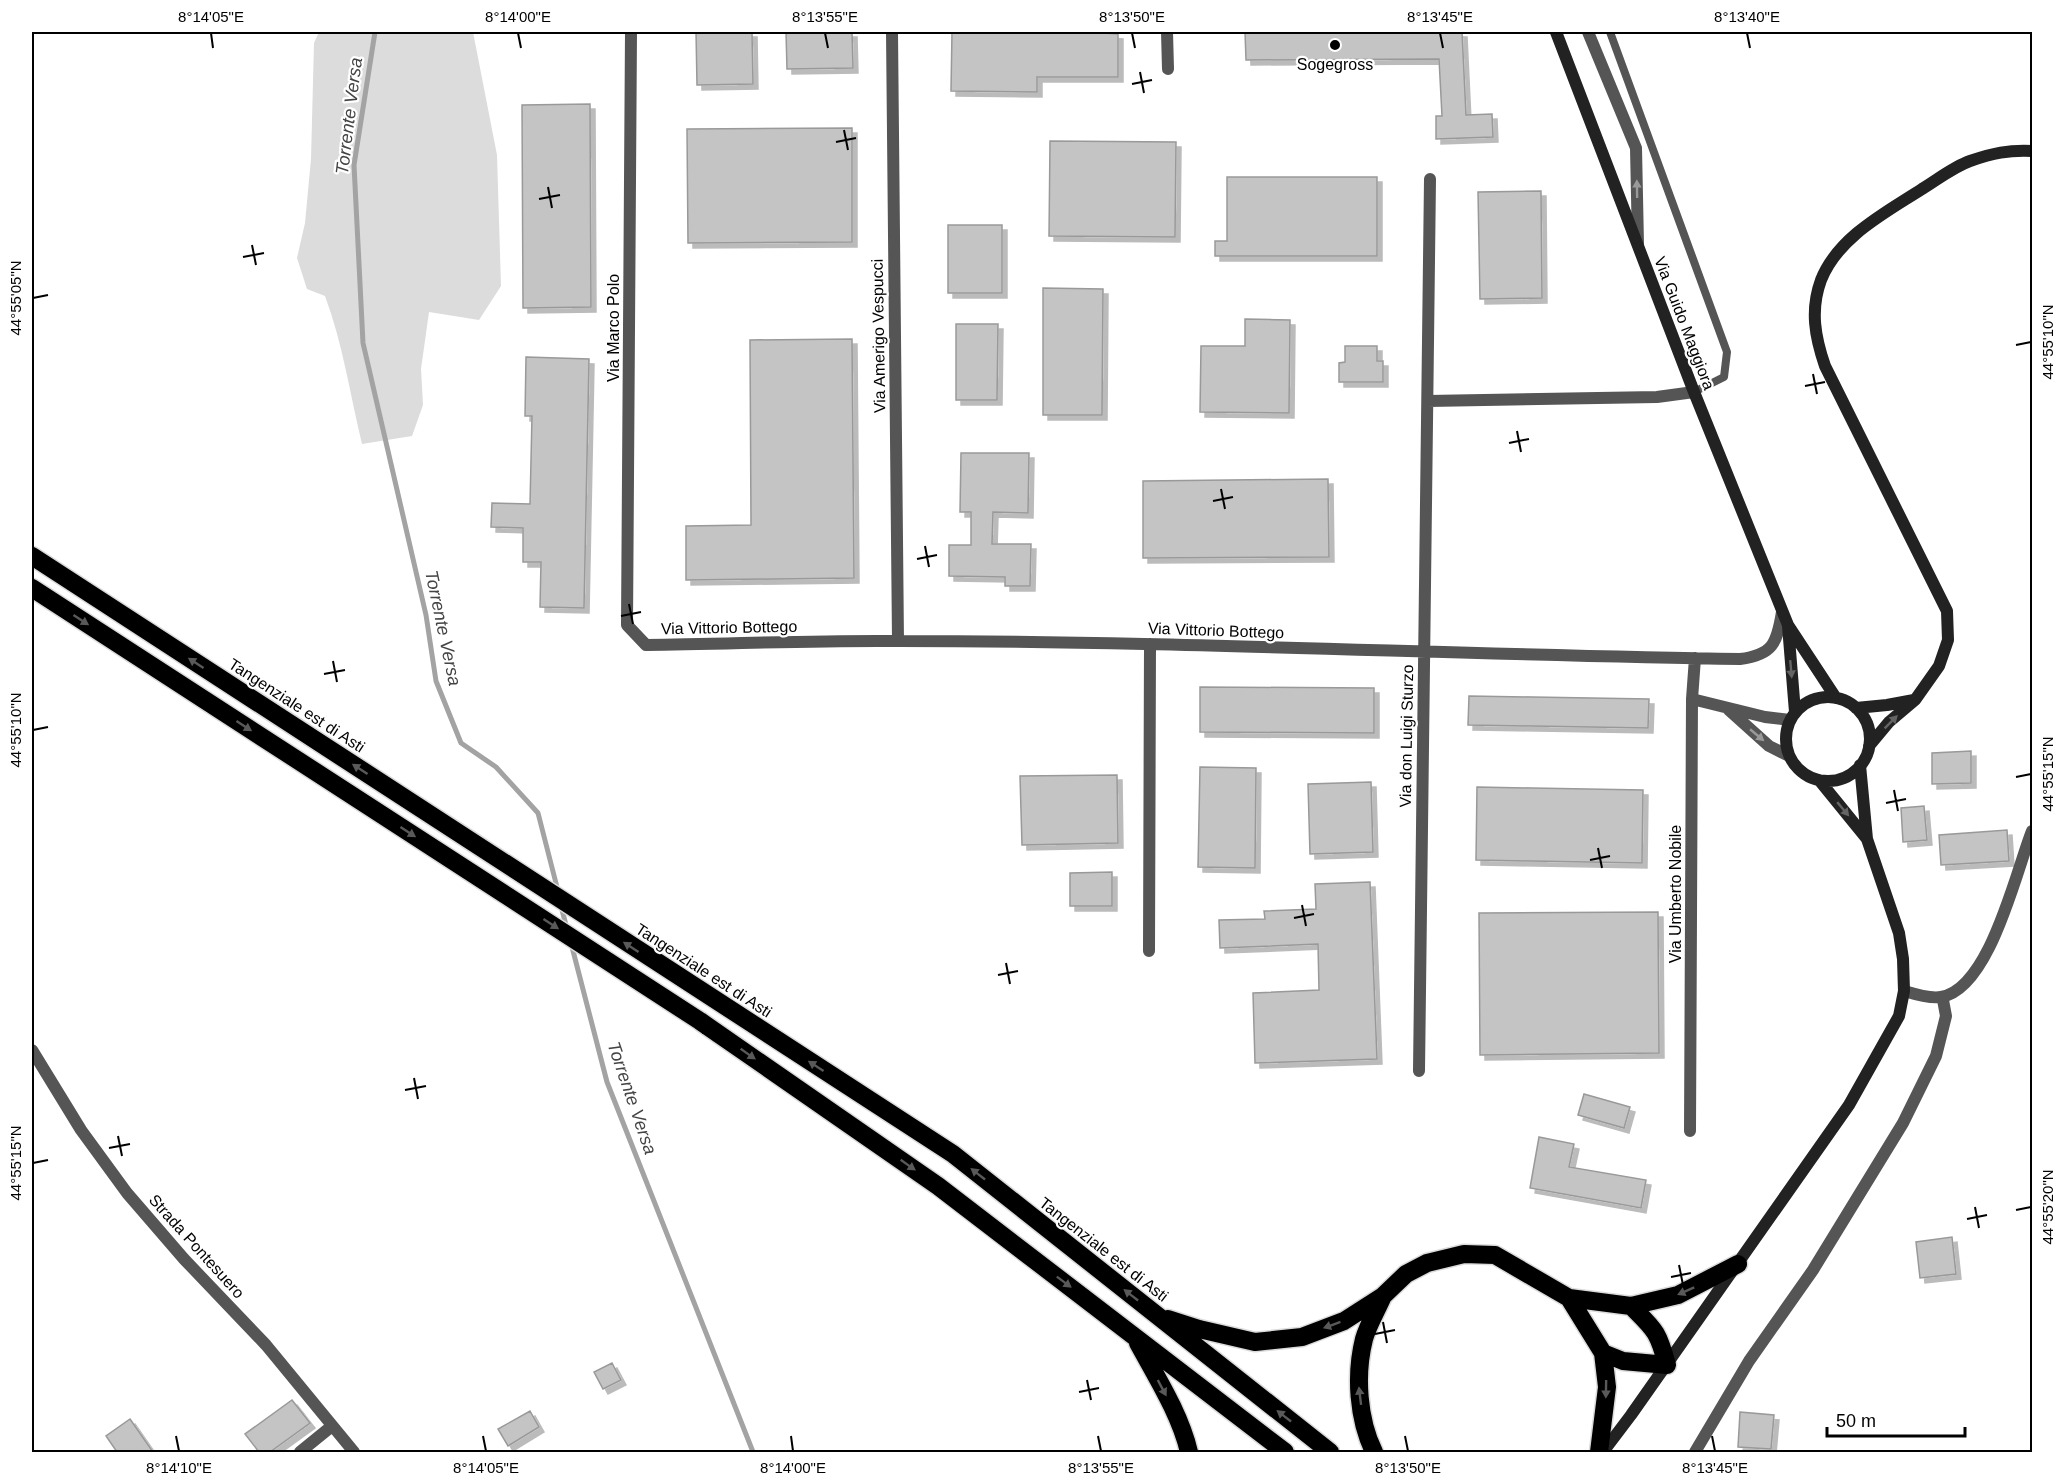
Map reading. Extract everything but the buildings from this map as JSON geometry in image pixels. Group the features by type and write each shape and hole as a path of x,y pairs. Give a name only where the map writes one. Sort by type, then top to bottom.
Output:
{"highway":[{"name":"Tangenziale est di Asti","path":"32,556 680,979 953,1154 1330,1452"},
{"path":"32,588 700,1021 938,1186 1285,1452"},
{"path":"1158,1316 1199,1329 1255,1342 1302,1337 1344,1321 1383,1296 1406,1274 1427,1263 1464,1254 1495,1255 1569,1298 1631,1306 1678,1295 1738,1264"},
{"path":"1374,1452 1368,1439 1358,1390 1364,1338 1383,1296"},
{"path":"1569,1298 1603,1353 1607,1387 1601,1452"},
{"path":"1603,1353 1623,1361 1667,1365 1660,1337 1631,1306"},
{"path":"1134,1337 1170,1403 1190,1452"}],"street":[{"name":"Via Marco Polo","path":"627,625 631,32"},
{"name":"Via Amerigo Vespucci","path":"892,32 898,640"},
{"path":"1167,32 1168,69"},
{"name":"Via Guido Maggiora","path":"1556,32 1694,392 1782,612 1788,625 1836,698"},
{"path":"1588,32 1636,148 1638,248"},
{"path":"1869,746 1869,732 1864,719 1856,708 1836,698 1814,699 1792,716 1786,738 1789,756 1796,767 1806,775 1819,780 1842,778 1860,765 1869,746 1889,723 1915,700 1939,666 1947,639 1947,611 1826,366 1816,338 1814,309 1821,280 1836,255 1856,233 1934,181 1967,162 2009,150 2032,151"},
{"name":"Via don Luigi Sturzo","path":"1419,1071 1430,179"},
{"path":"1428,401 1657,397 1694,392"},
{"name":"Via Vittorio Bottego","path":"627,625 646,645 898,640 1695,658 1755,657 1771,649 1779,634 1782,612"},
{"name":"Via Guido Maggiora","path":"1788,625 1792,716"},
{"path":"1149,951 1150,644"},
{"name":"Via Umberto Nobile","path":"1690,1131 1692,699 1695,658"},
{"path":"1692,699 1728,709 1792,716"},
{"path":"1856,708 1915,700"},
{"path":"1728,709 1770,746 1789,756"},
{"path":"1601,1452 1667,1365 1849,1105 1899,1016 1904,992 1904,967 1899,933 1867,838 1860,765"},
{"path":"1819,780 1867,838"},
{"path":"1904,992 1940,998 1962,987 1981,962 2008,906 2032,831"},
{"path":"1695,1452 1749,1361 1814,1270 1903,1123 1936,1056 1946,1017 1943,1000 1940,998"},
{"name":"Strada Pontesuero","path":"32,1050 81,1130 127,1193 184,1259 266,1345 354,1452"},
{"path":"300,1452 332,1426"}],"lane":[{"path":"1610,32 1727,352 1724,377 1694,392"}],"shaded area":[{"path":"319,32 473,32 497,155 501,286 479,320 429,312 421,369 423,405 412,436 362,444 341,351 325,296 307,289 297,258 305,223 311,159 314,43"}],"waterway":[{"name":"Torrente Versa","path":"375,32 354,165 363,343 426,615 436,681 461,743 496,767 538,813 558,891"},
{"name":"Torrente Versa","path":"561,906 567,929"},
{"name":"Torrente Versa","path":"571,943 607,1082 753,1452"}],"place":[{"name":"Sogegross","path":"1335,45"}]}
